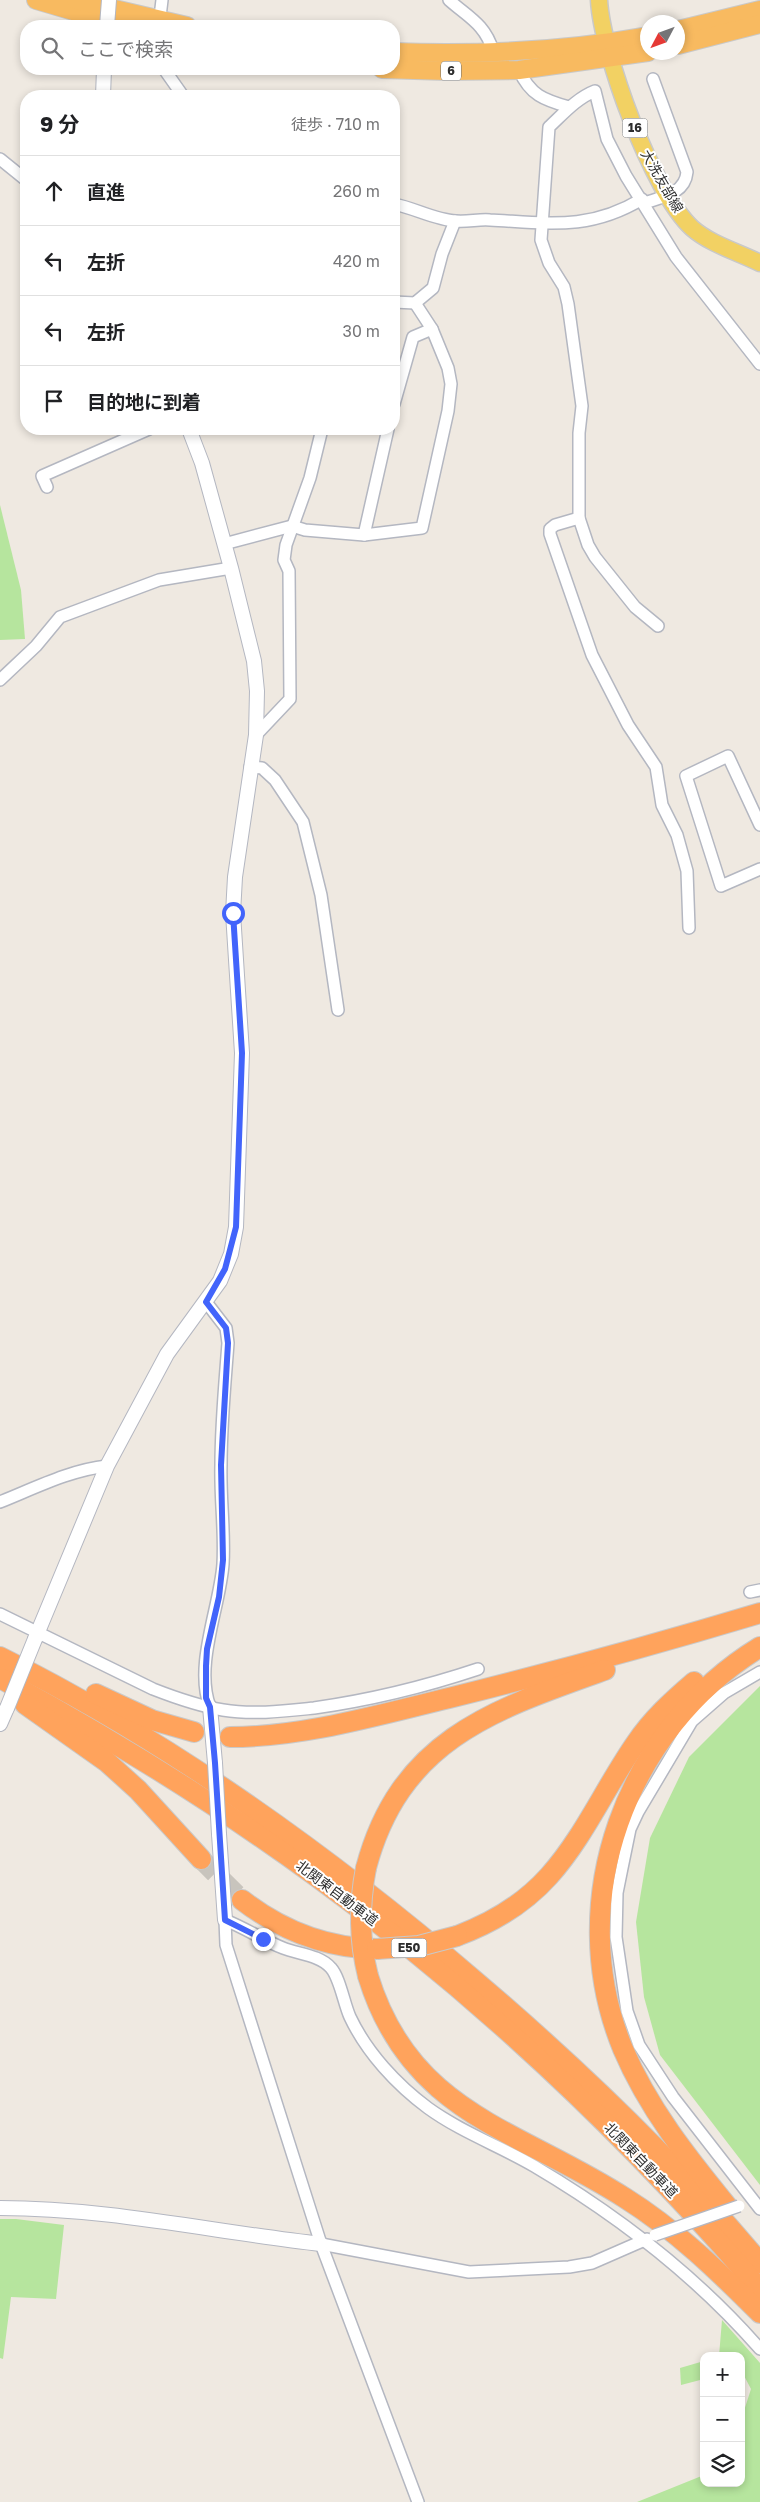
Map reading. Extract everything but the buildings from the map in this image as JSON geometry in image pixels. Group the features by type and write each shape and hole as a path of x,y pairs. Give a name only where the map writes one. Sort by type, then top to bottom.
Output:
{"highway":[{"path":"36,0 104,20"},
{"path":"76,0 145,20"},
{"path":"685,28 760,10"},
{"path":"685,43 760,24"},
{"path":"400,52 436,54 572,47 608,50 640,39"},
{"name":"6","path":"400,69 519,70 608,50 640,52"},
{"path":"230,1737 288,1733 426,1703 561,1670 760,1613"},
{"path":"760,1620 564,1685 501,1710 464,1729 427,1759 397,1793 375,1836 366,1868 361,1899 361,1930 368,1976 380,2009 397,2041 418,2070 444,2094 476,2116 570,2164 627,2198 683,2240 760,2313"},
{"path":"242,1900 274,1922 316,1941 352,1949 419,1946 457,1936 499,1917 518,1904 548,1877 579,1836 637,1742 654,1720 704,1674 760,1638"},
{"path":"0,1647 152,1720 194,1732"},
{"path":"760,1647 721,1674 690,1703 667,1730 643,1766 625,1805 608,1859 602,1900 601,1931 605,1982 612,2013 623,2048 639,2082 674,2138 760,2248"},
{"name":"北関東自動車道","path":"0,1657 103,1711 182,1761 266,1817 396,1915 511,2011 592,2086 687,2181 760,2263"},
{"name":"北関東自動車道","path":"0,1678 84,1724 173,1778 256,1833 318,1878 440,1973 500,2024 615,2132 675,2194 760,2289"},
{"path":"0,1689 60,1728 107,1762 138,1790 201,1859"}],"main road":[{"name":"大洗友部線","path":"599,0 601,24 608,50 643,149 667,195 678,211 697,232 760,263"}],"street":[{"path":"107,20 109,0"},
{"path":"160,20 162,0"},
{"path":"448,0 472,16 490,39 493,51"},
{"path":"519,70 526,85 546,101 569,108"},
{"path":"103,90 104,75"},
{"path":"168,75 179,90"},
{"path":"400,206 455,221 489,220 541,225 574,223 620,212 643,201 667,195 683,187 687,172 653,79"},
{"path":"549,127 569,108 595,91 607,138 626,176 676,258 760,364"},
{"path":"546,101 549,127 541,225 544,250 564,288 582,406 579,433 580,518 588,545 595,557 636,607 658,626"},
{"path":"0,159 20,175"},
{"path":"400,302 415,303 433,288 442,254 455,221"},
{"path":"224,544 292,526 305,530 364,535 422,528 448,411 451,384 448,368 432,329 415,303"},
{"path":"400,383 413,337 432,329"},
{"path":"47,487 42,476 135,435"},
{"path":"0,1724 107,1466 167,1354 206,1302 225,1269 236,1227 242,1053 233,913 235,877 256,735 257,690 254,661 224,544 202,463 191,435"},
{"path":"256,735 290,698 289,570 284,560 292,526 310,478 321,435"},
{"path":"364,535 387,435"},
{"path":"580,518 555,525 550,529 550,534 592,656 628,725 656,767 662,805 677,835 687,871 690,928"},
{"path":"0,680 36,646 60,616 159,580 230,568"},
{"path":"760,825 755,796 728,756 686,776 721,886 760,869"},
{"path":"250,767 262,768 274,780 303,822 321,895 338,1010"},
{"path":"206,1302 226,1328 228,1343 221,1465 223,1560 219,1597 207,1649 206,1698 210,1707 215,1763 226,1945 321,2244 418,2502"},
{"path":"0,1502 62,1477 89,1468 107,1466"},
{"path":"0,1614 37,1636 176,1698 210,1707 241,1711 271,1712 344,1704 405,1692 478,1669"},
{"path":"0,2208 94,2212 259,2237 321,2244 469,2272 569,2267 592,2263 655,2235 739,2206 758,2202 673,2097 639,2045 627,2011 622,1987 616,1923 617,1893 624,1854 630,1829 638,1812 692,1721 724,1693 760,1672"},
{"path":"225,1920 285,1949 316,1958 331,1968 343,2000 361,2036 378,2060 412,2095 454,2124 509,2152 557,2180 642,2241 717,2305 760,2349"}],"green space":[{"path":"0,505 21,590 25,639 0,640"},
{"path":"760,1686 760,2185 660,2055 644,1997 636,1922 650,1838 689,1757"},
{"path":"0,2219 64,2225 56,2299 11,2297 3,2359 0,2358"},
{"path":"722,2320 760,2363 760,2502 637,2502 700,2477 700,2487 745,2487 745,2408 751,2389 745,2378 745,2352 719,2352"},
{"path":"700,2362 700,2380 681,2385 680,2368"}],"tunnel":[{"path":"201,1859 242,1900"}],"route":[{"path":"233,913 242,1072 234,1242 220,1281 206,1302 221,1319 226,1328 228,1343 221,1465 222,1578 207,1649 206,1698 210,1707 215,1763 225,1920 263,1939"}]}
